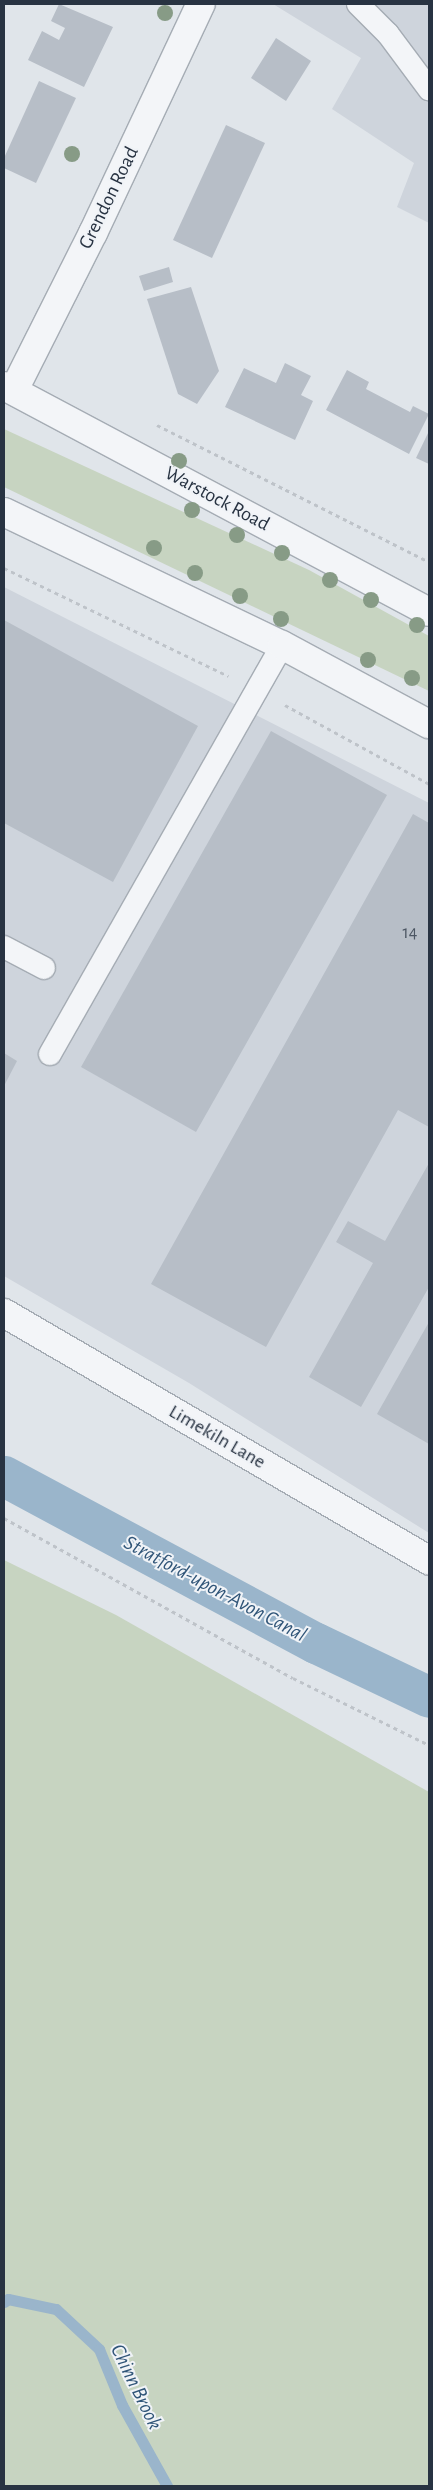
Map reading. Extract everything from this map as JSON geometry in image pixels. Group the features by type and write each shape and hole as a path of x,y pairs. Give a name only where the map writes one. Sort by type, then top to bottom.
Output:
{"street":[{"name":"Grendon Road","path":"9,388 93,233 201,4"},
{"name":"Warstock Road","path":"9,388 429,612"},
{"path":"4,512 282,645 429,724"},
{"name":"Limekiln Lane","path":"4,1313 429,1560"}],"lane":[{"path":"358,4 388,34 429,89"},
{"path":"50,1054 282,645"},
{"path":"4,947 44,968"}],"path":[{"path":"153,423 429,562"},
{"path":"4,568 256,690 429,784"},
{"path":"4,1518 293,1678 429,1744"}],"shaded area":[{"path":"273,4 429,4 429,223 397,207 414,163 332,109 361,58"},
{"path":"4,587 429,803 429,1533 189,1383 4,1276"}],"green space":[{"path":"4,429 309,570 429,636 429,691 4,487"},
{"path":"4,1560 116,1615 429,1792 429,2486 4,2486"}],"building":[{"path":"59,4 113,27 84,87 28,60 42,31 59,40 65,28 51,21"},
{"path":"276,38 311,61 286,101 251,78"},
{"path":"39,81 76,98 36,183 4,168 4,158"},
{"path":"226,125 265,143 212,258 173,240"},
{"path":"169,267 173,282 144,291 139,276"},
{"path":"191,287 219,371 197,404 178,394 147,299"},
{"path":"285,363 311,376 301,395 313,401 295,440 225,407 244,368 276,383"},
{"path":"347,370 369,382 366,389 410,412 413,406 429,414 409,454 326,410"},
{"path":"429,431 429,464 416,458"},
{"path":"4,620 198,726 113,882 4,823"},
{"path":"271,731 387,795 196,1132 81,1067"},
{"path":"413,814 429,823 429,1127 398,1110 266,1347 151,1284"},
{"path":"4,1053 17,1061 4,1086"},
{"path":"429,1163 429,1287 361,1407 309,1377 373,1263 336,1242 348,1221 385,1241"},
{"path":"429,1322 429,1444 377,1414"}],"waterway":[{"name":"Stratford-upon-Avon Canal","path":"4,1476 316,1643 429,1697"},
{"name":"Chinn Brook","path":"4,2302 8,2299 56,2309 99,2349 122,2405 167,2486"}]}
